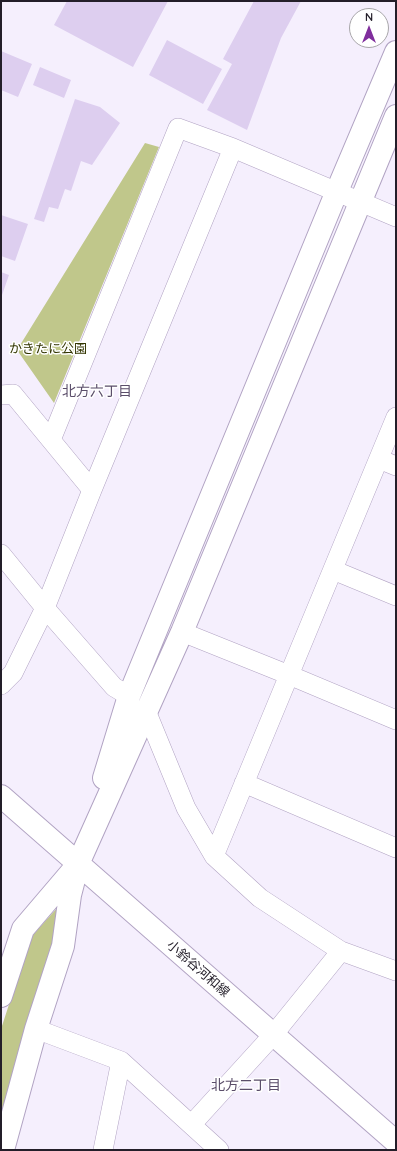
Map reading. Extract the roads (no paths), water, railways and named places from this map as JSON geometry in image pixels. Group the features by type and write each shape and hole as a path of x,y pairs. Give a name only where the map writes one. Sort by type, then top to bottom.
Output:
{"street":[{"path":"3,1150 36,1029 63,946 70,895 78,864 129,696 337,191 396,52"},
{"path":"1,996 23,929 78,864 147,713 396,116"},
{"path":"51,440 178,128 233,148 396,217"},
{"path":"5,673 45,608 233,148"},
{"path":"1,395 13,394 92,490"},
{"path":"214,856 396,417"},
{"path":"379,459 396,466"},
{"path":"1,554 45,608 114,687 129,696"},
{"path":"332,570 396,596"},
{"path":"182,632 396,720"},
{"path":"147,713 186,808 214,856 260,898 341,951 396,971"},
{"path":"244,783 396,848"},
{"name":"小鈴谷河和線","path":"1,796 396,1142"},
{"path":"192,1124 273,1035 341,951"},
{"path":"36,1029 121,1062 192,1124 219,1150"},
{"path":"102,1150 121,1062"}],"district":[{"name":"北方六丁目","path":"97,392"},
{"name":"北方二丁目","path":"246,1086"}],"park label":[{"name":"かきたに公園","path":"48,349"}]}
